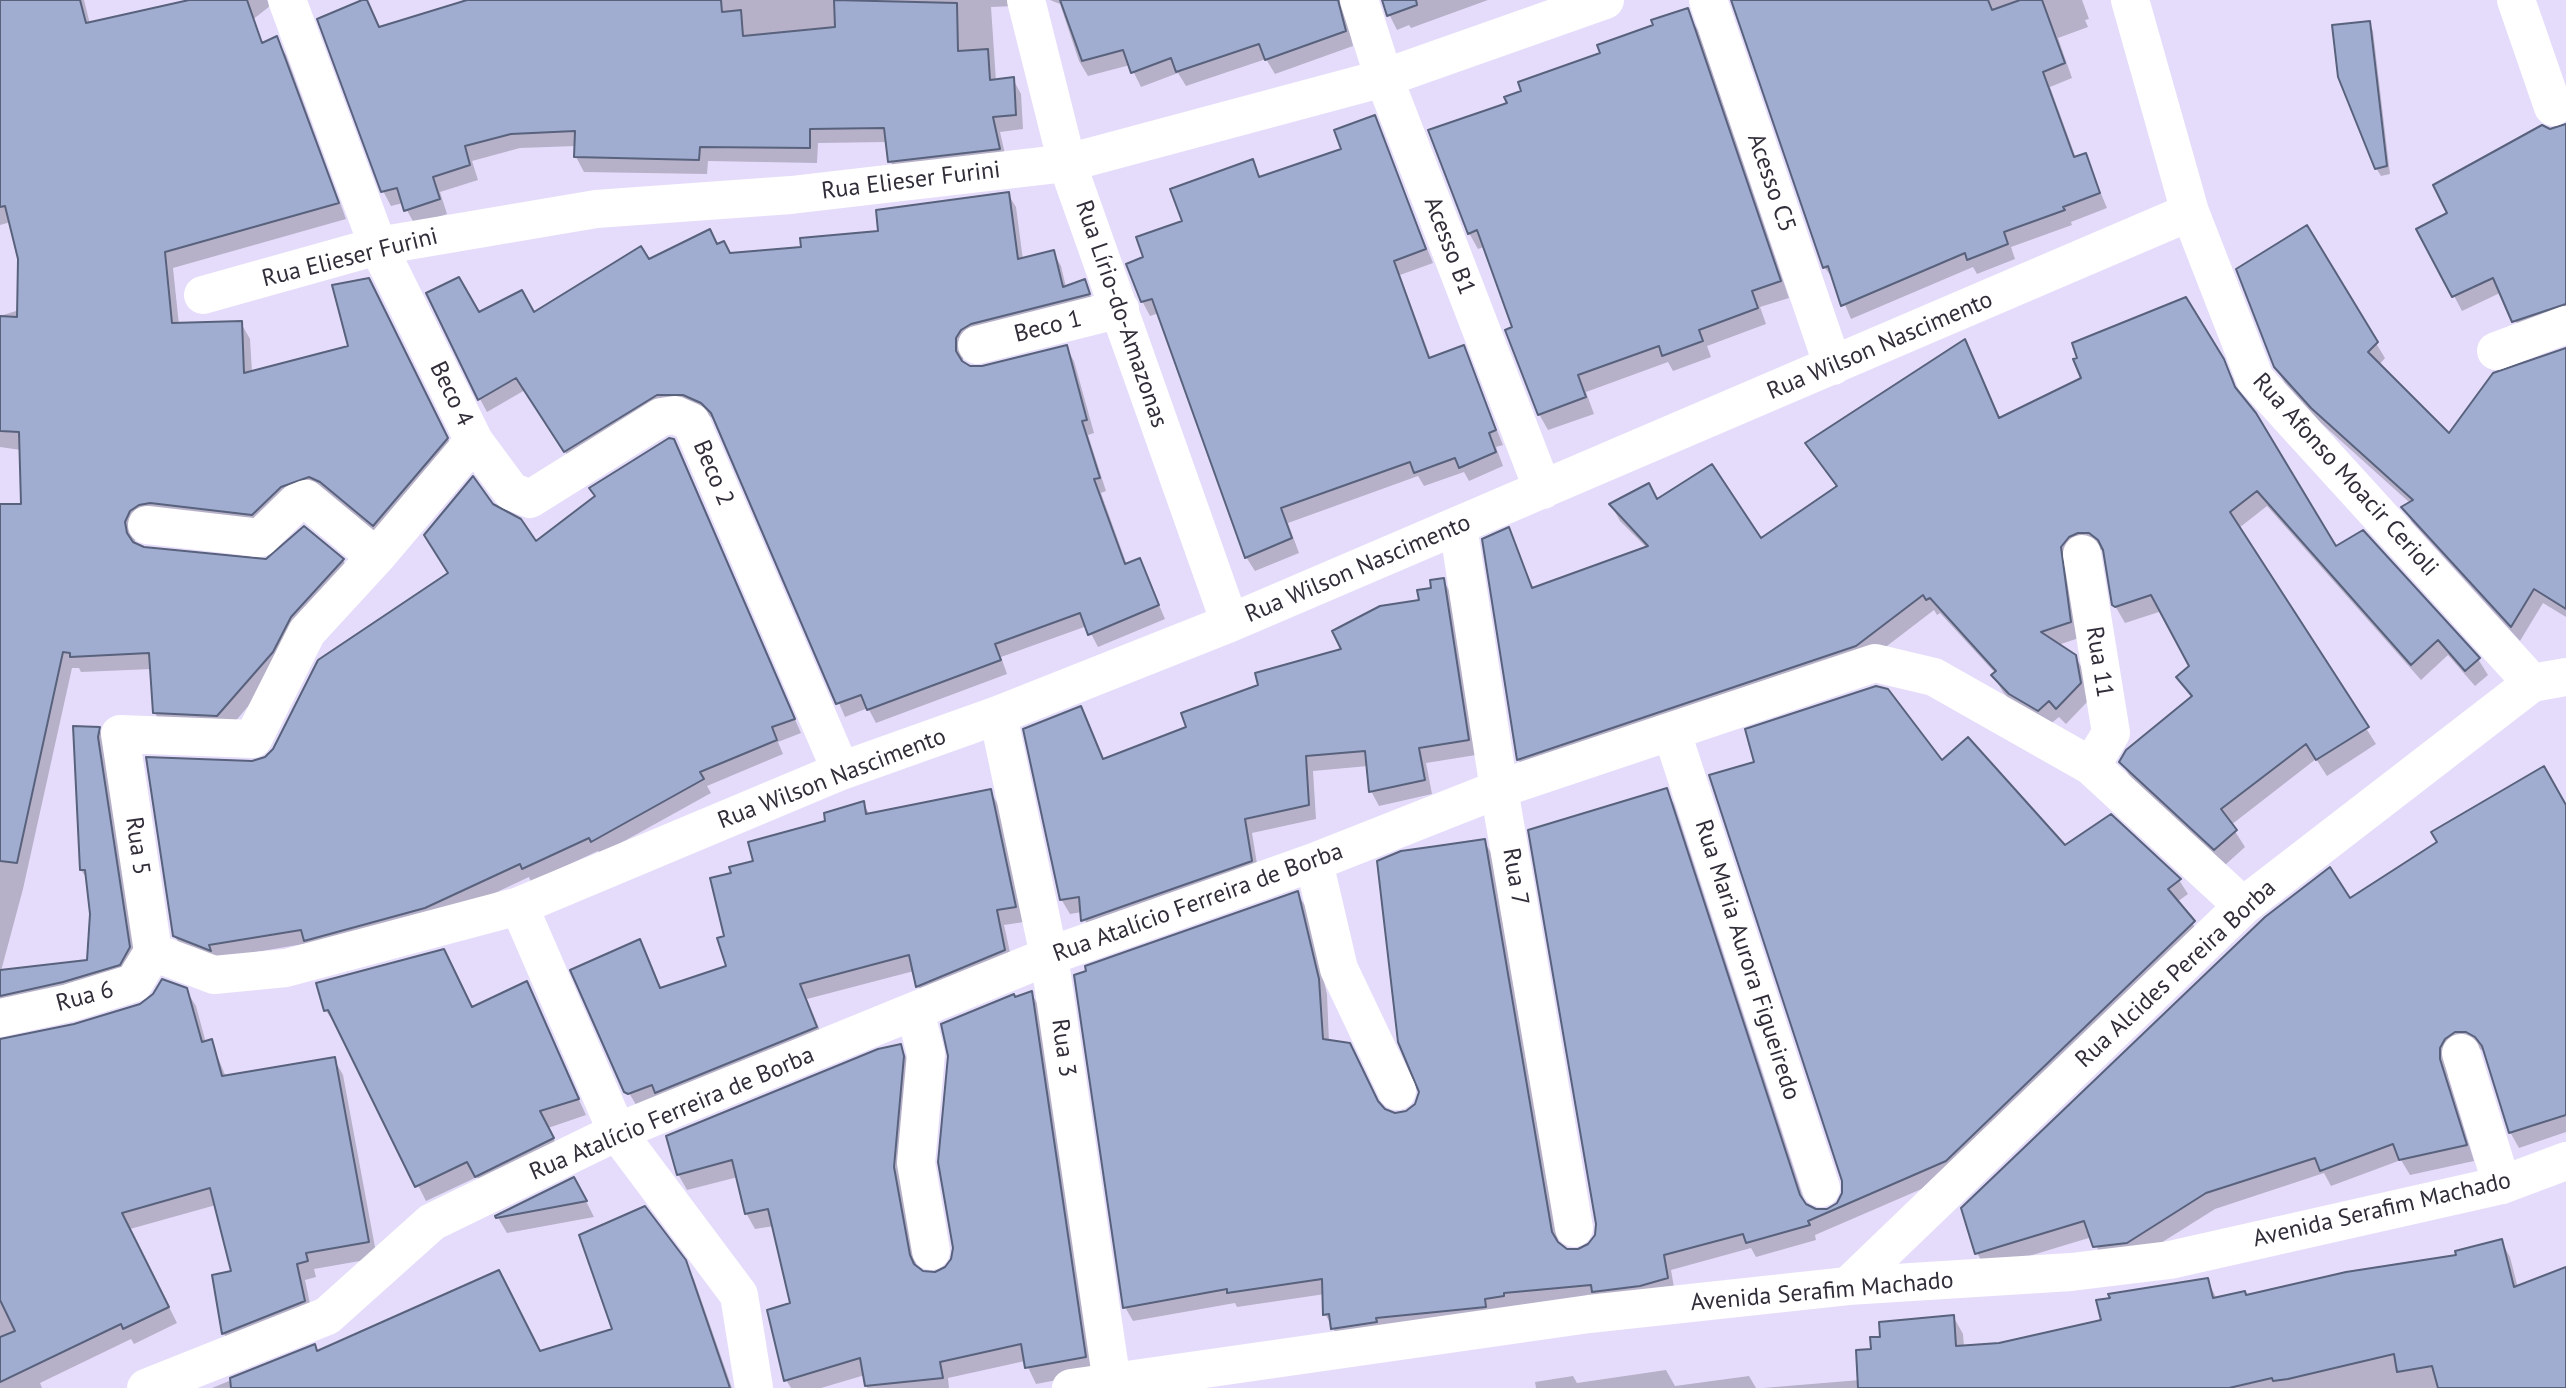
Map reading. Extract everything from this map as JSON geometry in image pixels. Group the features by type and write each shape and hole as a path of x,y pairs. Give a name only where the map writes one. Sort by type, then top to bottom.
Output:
{"street":[{"name":"Beco 4","path":"253,739 307,632 376,557 474,441 378,246 287,0"},
{"name":"Rua Lírio-do-Amazonas","path":"1026,0 1068,163 1230,623"},
{"name":"Acesso B1","path":"1359,0 1384,78 1543,491"},
{"name":"Rua Elieser Furini","path":"202,295 378,246 596,209 791,195 1068,163 1384,78 1605,0"},
{"name":"Acesso C5","path":"1708,0 1833,366"},
{"name":"Rua Afonso Moacir Cerioli","path":"2130,0 2190,212 2255,379 2549,680"},
{"path":"2516,0 2553,107"},
{"name":"Rua Wilson Nascimento","path":"153,952 214,975 286,968 519,906 841,771 998,715 1230,623 2190,212"},
{"name":"Beco 1","path":"977,345 1120,309"},
{"path":"2496,351 2566,325"},
{"name":"Beco 2","path":"474,441 511,491 530,499 661,417 675,415 691,422 841,771"},
{"path":"147,525 260,538 296,503 306,499 376,557"},
{"name":"Rua 7","path":"1458,526 1499,789 1574,1228"},
{"name":"Rua 11","path":"2082,555 2111,733 2091,766"},
{"name":"Rua Atalício Ferreira de Borba","path":"146,1388 327,1316 432,1222 617,1132 1049,956 1314,862 1499,789 1875,663 1934,677 2091,766 2243,906"},
{"name":"Rua Alcides Pereira Borba","path":"1848,1286 2243,906 2549,680"},
{"name":"Rua 3","path":"998,715 1049,956 1112,1383"},
{"name":"Rua Maria Aurora Figueiredo","path":"1672,733 1821,1188"},
{"name":"Rua 5","path":"153,952 120,734 253,739"},
{"path":"1314,862 1339,969 1397,1091"},
{"path":"519,906 617,1132 739,1295 754,1388"},
{"name":"Rua 6","path":"0,1018 69,1003 134,984 153,952"},
{"path":"915,1011 926,1054 916,1163 931,1251"},
{"path":"2461,1053 2502,1185"},
{"name":"Avenida Serafim Machado","path":"1071,1388 1589,1314 1848,1286 2071,1272 2170,1260 2502,1185 2566,1161"}],"building":[{"path":"0,0 80,0 86,23 189,0 247,0 262,43 277,36 339,203 165,252 172,323 242,321 244,373 348,346 332,285 369,278 448,438 373,526 320,482 309,477 281,487 252,515 150,503 139,505 130,511 125,522 127,533 133,542 144,547 266,559 304,526 344,559 291,617 273,652 217,716 153,713 149,653 70,657 70,653 63,652 17,863 0,861 0,504 21,504 19,432 0,431 0,316 17,317 18,259 5,206 0,207"},
{"path":"367,0 379,27 467,0 721,0 722,12 741,10 743,36 835,27 834,0 957,3 958,51 988,49 990,80 1014,77 1016,115 993,117 1000,149 888,162 884,128 810,129 810,148 700,147 699,160 574,157 575,131 511,134 465,146 470,165 433,177 440,199 404,211 397,188 381,192 317,19"},
{"path":"1060,0 1338,0 1346,31 1265,60 1259,44 1176,72 1171,58 1131,73 1123,50 1082,61"},
{"path":"1382,0 1416,0 1417,5 1387,16"},
{"path":"1731,0 1988,0 1992,10 2020,0 2042,0 2065,63 2043,72 2074,157 2086,153 2100,193 2063,207 2065,210 2004,232 2008,244 1967,260 1965,253 1841,306 1828,266 1823,268"},
{"path":"1688,8 1781,281 1752,291 1758,308 1699,330 1703,341 1662,356 1659,346 1578,375 1586,397 1538,415 1505,330 1512,327 1477,230 1468,234 1428,130 1507,103 1504,97 1521,91 1518,82 1600,53 1597,45 1653,25 1651,20"},
{"path":"2370,21 2387,166 2375,169 2338,77 2332,25"},
{"path":"1375,115 1426,249 1394,261 1429,358 1464,345 1496,430 1489,433 1496,452 1459,468 1455,458 1414,473 1410,462 1281,508 1292,538 1245,558 1152,299 1141,302 1126,264 1143,257 1136,237 1182,221 1170,189 1253,159 1259,177 1341,149 1334,130"},
{"path":"2566,124 2566,304 2512,322 2493,278 2452,297 2416,229 2447,213 2433,185 2542,125 2550,129"},
{"path":"1009,192 1018,259 1054,250 1063,287 1085,279 1090,294 971,324 961,330 956,338 956,351 962,361 970,366 982,366 1067,345 1087,420 1082,421 1100,478 1094,479 1125,564 1140,558 1159,605 1088,635 1080,613 995,644 1001,660 867,710 861,695 836,704 711,413 701,403 683,395 657,395 564,452 516,378 478,400 426,293 459,277 479,312 522,290 534,312 641,246 649,259 710,229 717,244 724,241 730,253 801,247 800,238 878,231 876,210"},
{"path":"2307,225 2378,342 2368,352 2449,433 2493,373 2566,348 2566,609 2534,589 2511,627 2401,507 2413,500 2311,408 2274,367 2236,269"},
{"path":"2186,297 2224,359 2235,387 2256,413 2336,546 2363,530 2480,658 2465,671 2438,640 2411,665 2257,491 2230,512 2369,727 2316,760 2306,744 2221,809 2237,830 2214,850 2119,762 2126,750 2192,696 2176,677 2189,666 2151,595 2115,607 2112,605 2103,550 2098,540 2089,533 2078,533 2069,537 2061,547 2071,622 2041,632 2076,655 2081,683 2056,709 2049,701 2038,711 2009,694 1991,675 1996,671 1930,598 1926,600 1923,595 1856,646 1517,760 1482,539 1509,527 1532,588 1648,546 1609,504 1649,483 1657,499 1712,464 1761,538 1837,486 1805,443 1965,339 1999,418 2081,378 2073,359 2077,358 2072,343"},
{"path":"669,438 674,439 795,719 772,727 777,740 700,772 704,779 591,842 589,838 522,869 520,864 425,908 304,941 301,930 209,945 211,951 173,936 146,757 252,761 265,757 273,749 318,660 448,573 424,535 473,476 493,504 521,519 536,541 595,496 589,488"},
{"path":"1444,578 1469,740 1419,748 1425,780 1369,792 1365,751 1306,756 1309,805 1245,819 1252,861 1081,921 1079,897 1060,900 1023,729 1081,706 1103,759 1186,727 1181,713 1258,685 1255,673 1341,649 1332,631 1380,606 1419,600 1417,590 1431,588 1430,580"},
{"path":"1876,686 1888,689 1942,760 1968,737 2065,845 2111,814 2181,879 2168,889 2195,921 1946,1161 1808,1221 1810,1225 1746,1243 1743,1234 1664,1255 1668,1278 1640,1286 1592,1292 1591,1285 1504,1293 1504,1296 1485,1299 1486,1307 1376,1318 1377,1322 1331,1329 1329,1314 1323,1315 1322,1279 1227,1293 1227,1289 1123,1308 1074,975 1086,971 1085,966 1298,891 1319,979 1323,1039 1350,1043 1378,1101 1385,1109 1395,1113 1406,1111 1415,1104 1419,1092 1398,1042 1377,861 1401,851 1485,839 1552,1232 1558,1242 1567,1249 1578,1249 1588,1244 1595,1235 1596,1224 1528,830 1667,788 1800,1195 1806,1204 1816,1209 1827,1209 1837,1203 1842,1193 1842,1181 1709,775 1754,762 1745,729"},
{"path":"73,726 100,727 98,737 130,947 120,965 63,982 0,996 0,970 87,960 90,914 85,870 80,870"},
{"path":"2544,766 2566,805 2566,1115 2509,1133 2482,1046 2475,1037 2466,1032 2455,1032 2445,1039 2440,1048 2440,1059 2467,1145 2399,1160 2393,1144 2320,1171 2315,1158 2206,1193 2127,1243 2093,1247 2084,1221 1975,1254 1961,1208 2265,917 2330,867 2350,898 2437,842 2431,832"},
{"path":"991,789 1016,907 997,910 1005,950 916,987 909,955 800,984 817,1027 655,1093 652,1085 628,1094 624,1092 570,970 640,939 660,988 726,966 717,938 724,936 710,878 731,873 729,867 753,861 748,842 825,821 824,813 864,801 866,814"},
{"path":"444,949 472,1007 527,981 579,1099 540,1111 554,1138 475,1177 467,1162 415,1187 328,1010 324,1011 316,983"},
{"path":"162,979 187,988 202,1042 212,1039 222,1076 335,1057 369,1242 306,1253 308,1261 297,1264 305,1301 222,1334 212,1275 231,1271 210,1188 122,1213 169,1307 123,1329 121,1324 0,1382 0,1337 15,1331 0,1300 0,1039 74,1024 140,1004 153,994"},
{"path":"1032,991 1086,1357 1025,1368 1021,1344 940,1362 943,1378 865,1386 860,1358 784,1381 767,1310 790,1303 768,1209 745,1214 732,1160 677,1175 666,1136 878,1049 901,1044 904,1056 894,1167 910,1255 914,1264 923,1271 935,1272 945,1267 951,1259 953,1248 938,1162 948,1056 941,1024 1014,994 1015,997"},
{"path":"574,1177 587,1201 496,1218 495,1216"},
{"path":"645,1206 686,1260 730,1388 231,1388 230,1378 315,1344 317,1351 499,1270 540,1351 612,1329 579,1235"},
{"path":"2502,1239 2514,1287 2566,1267 2566,1388 2438,1388 2432,1366 2397,1372 2394,1354 2288,1379 2273,1381 2272,1378 2229,1388 1858,1388 1856,1350 1871,1349 1870,1337 1880,1337 1879,1322 1954,1315 1956,1346 1999,1343 2101,1320 2096,1300 2110,1298 2108,1294 2208,1278 2213,1298 2245,1291 2246,1295 2346,1272 2456,1255 2455,1251"}]}
